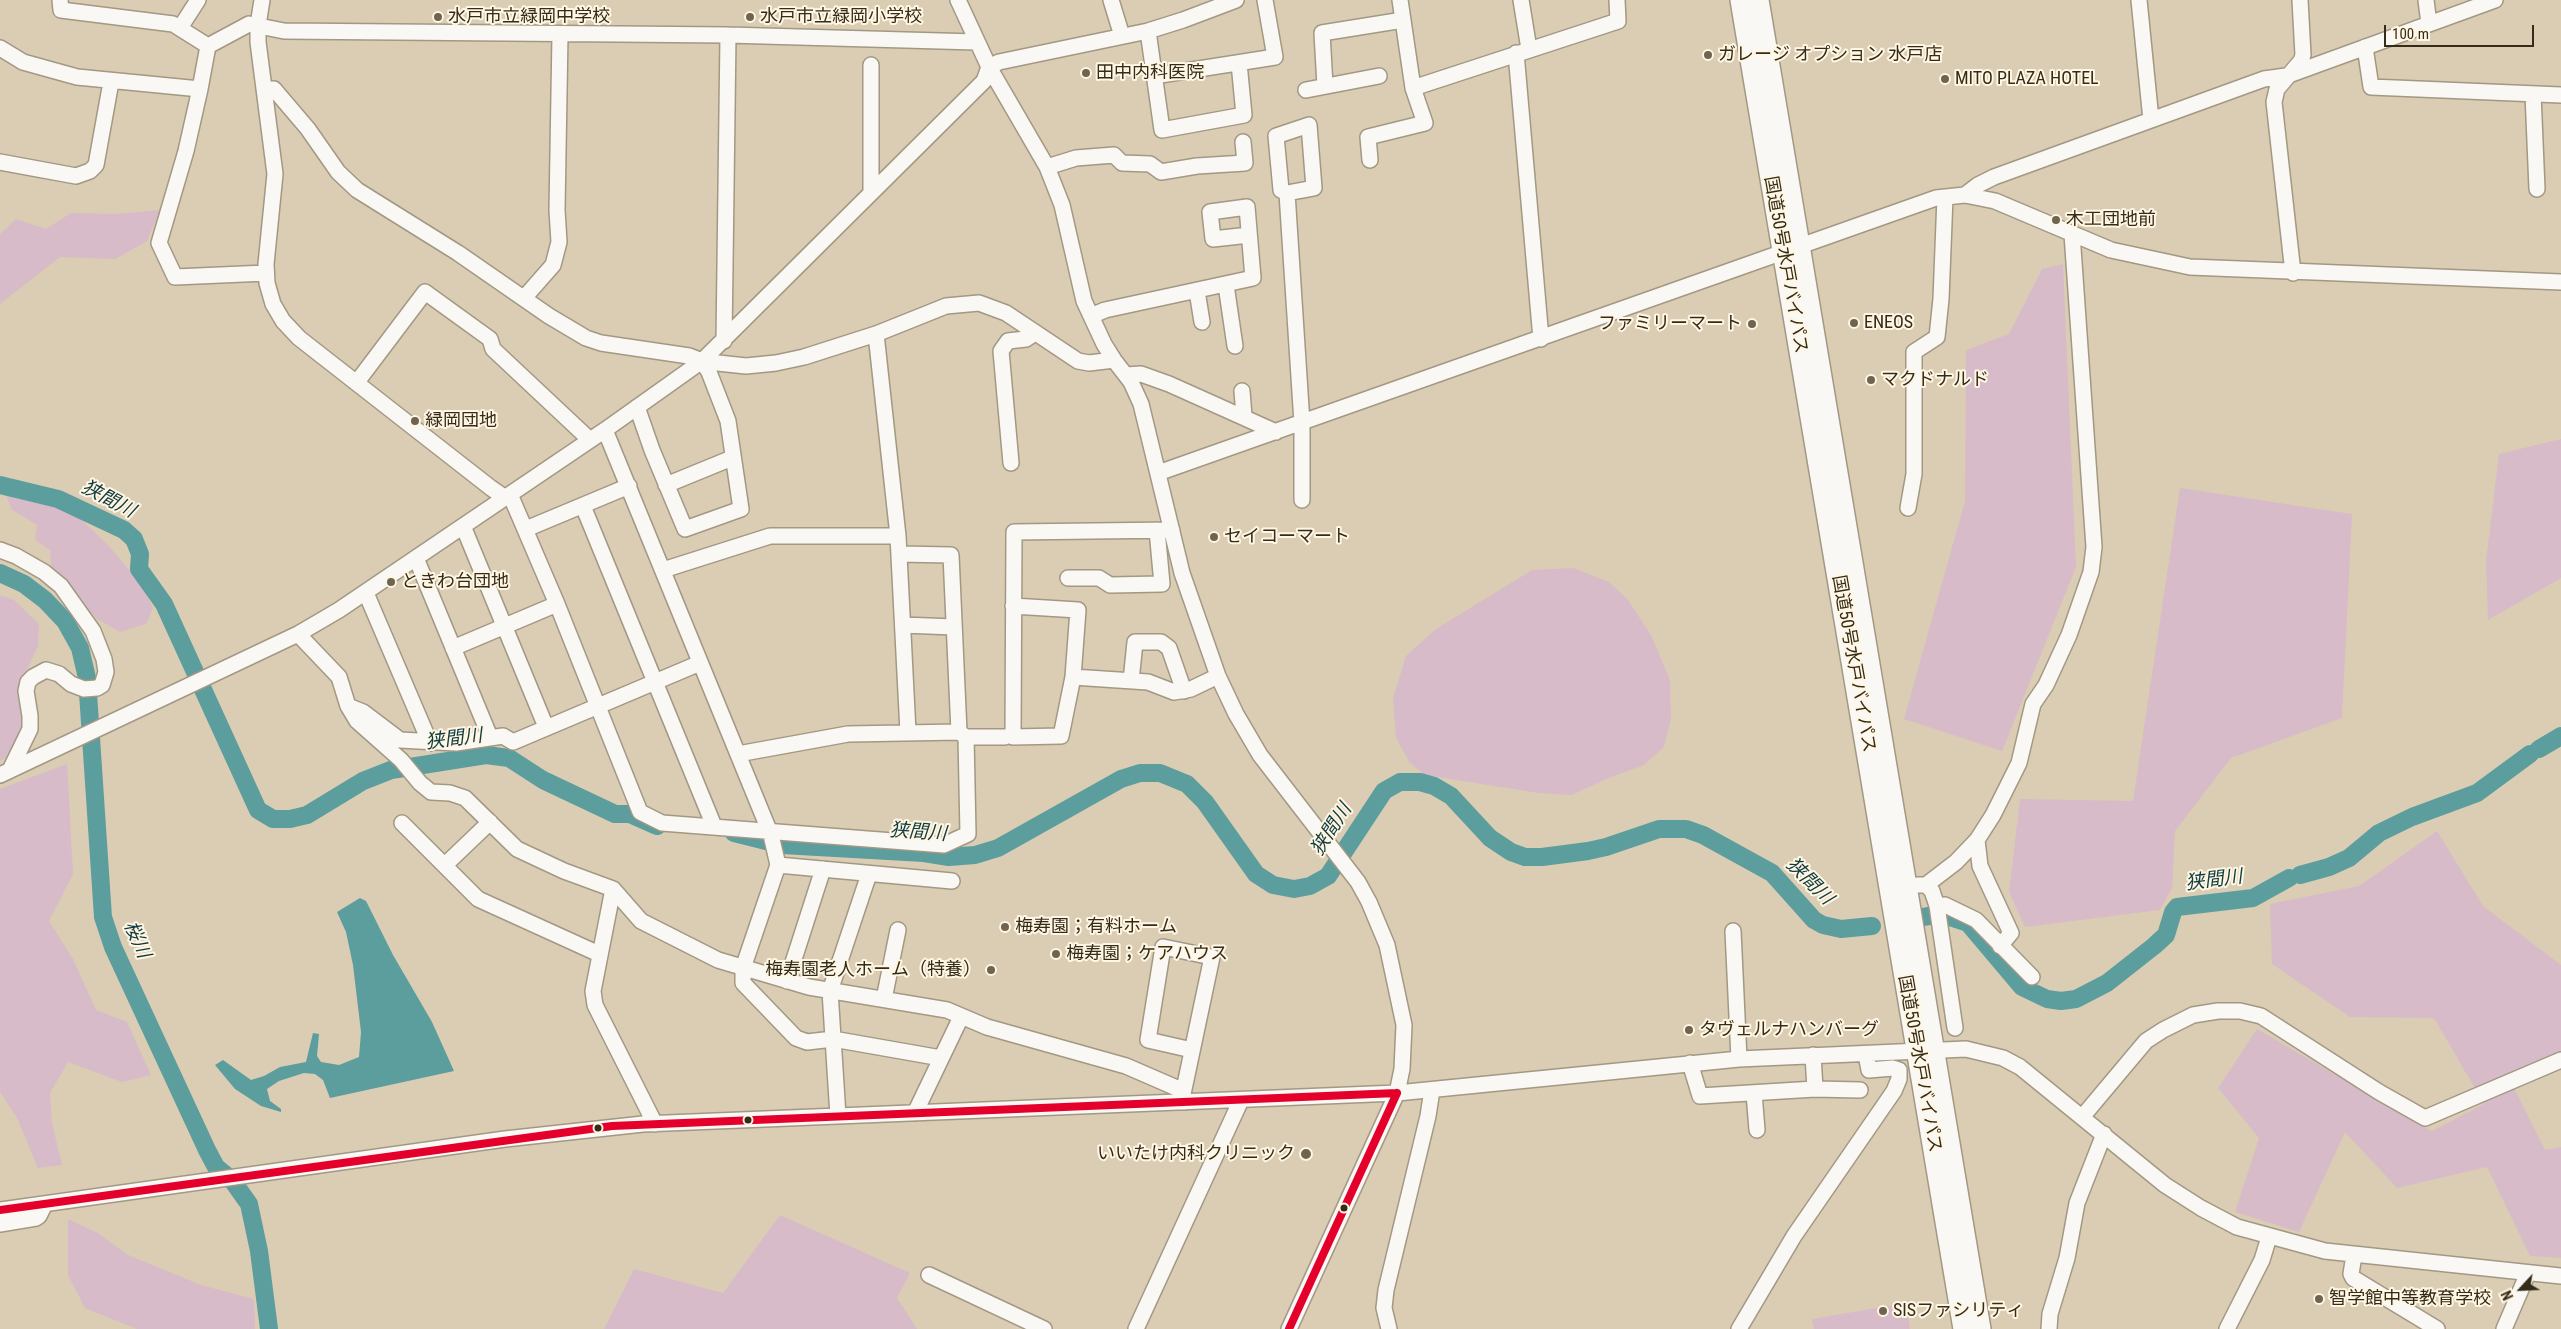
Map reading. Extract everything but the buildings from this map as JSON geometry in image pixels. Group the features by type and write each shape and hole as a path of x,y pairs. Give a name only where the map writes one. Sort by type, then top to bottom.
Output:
{"highway":[{"name":"国道50号水戸バイパス","path":"1741,0 1916,886 1925,1050 1980,1329"},
{"name":"国道50号水戸バイパス","path":"1760,5 1791,248 1925,1050 1964,1329"}],"street":[{"path":"60,0 61,10 173,24 208,46"},
{"path":"180,28 198,0"},
{"path":"262,0 258,25 275,174 266,273 269,294 283,321 299,338 504,498 512,499 557,604 640,812 662,823 714,826 770,833 944,845 968,834 951,554 899,554"},
{"path":"958,0 989,67 1047,167 1062,206 1079,281 1091,316 1114,360 1126,375 1141,404 1158,473 1164,530 1162,584 1110,585 1099,578 1068,578"},
{"path":"1111,0 1122,36"},
{"path":"5,773 298,634 366,593 702,361 984,81 989,67 999,62 1148,31 1236,0"},
{"path":"1154,76 1275,57 1264,0"},
{"path":"1370,160 1368,138 1425,123 1413,88 1400,0"},
{"path":"1413,88 1618,21 1616,0"},
{"path":"2139,0 2151,120"},
{"path":"2293,273 2275,117 2277,89 2286,76 2301,61 2303,54 2300,0"},
{"path":"2426,0 2429,24"},
{"path":"1965,195 1978,185 1994,177 2264,79 2286,76 2495,0"},
{"path":"1525,1 1522,51 1541,339"},
{"path":"1325,86 1322,33 1403,20"},
{"path":"208,46 249,24 258,25 270,30 284,31 560,35 728,35 976,42"},
{"path":"1148,31 1162,130 1244,115 1238,63"},
{"path":"524,298 553,266 558,242 560,35"},
{"path":"724,341 728,35"},
{"path":"208,46 186,151 159,243 175,277 266,273"},
{"path":"2365,47 2371,87 2561,95"},
{"path":"0,48 24,62 39,68 111,82 200,89"},
{"path":"871,64 871,193"},
{"path":"1306,90 1378,76"},
{"path":"0,162 76,176 90,171 96,165 111,82"},
{"path":"265,89 274,89 308,128 346,181 586,338 629,348 689,356 702,361 746,366 776,363 804,357 876,334 936,309 973,303 990,306 1006,314 1078,361 1089,363 1114,360"},
{"path":"2534,94 2538,189"},
{"path":"1047,167 1076,158 1114,156 1122,163 1150,164 1161,172 1197,166 1245,163 1243,142"},
{"path":"1287,193 1302,423 1302,500"},
{"path":"1158,473 1541,339 1923,201 1945,197 1965,195 1995,201 2111,250 2164,263 2211,269 2293,273 2561,282"},
{"path":"1908,508 1914,474 1914,352 1937,337 1941,299 1945,197"},
{"path":"1916,886 1956,862 1977,840 1993,815 2018,763 2034,704 2046,685 2069,635 2091,572 2094,547 2072,234"},
{"path":"1091,316 1105,310 1253,278 1249,235"},
{"path":"1226,285 1235,346"},
{"path":"1197,291 1202,322"},
{"path":"357,382 426,292 490,339 493,349 590,440"},
{"path":"1011,464 1001,351 1008,341 1026,339 1035,333"},
{"path":"876,334 898,536 908,732"},
{"path":"637,407 666,485 685,529 741,509 732,458 728,420 709,372 702,361"},
{"path":"1126,375 1140,374 1170,384 1276,432"},
{"path":"1242,391 1244,416"},
{"path":"604,430 629,486 770,833 777,860 744,968 743,983 796,1038 807,1042 833,1039 941,1058"},
{"path":"666,485 732,458"},
{"path":"526,529 629,486"},
{"path":"583,506 714,826"},
{"path":"463,526 546,727"},
{"path":"1014,606 1078,610 1073,677 1061,736 1012,737 1014,532 1164,530"},
{"path":"1164,530 1218,676 1236,714 1260,755 1332,845 1358,882 1381,928 1399,997 1404,1045 1397,1093 1289,1329"},
{"path":"663,570 770,536 898,536"},
{"path":"0,550 16,556 44,572 61,586 78,606 93,631 104,659 104,681 90,689 71,684 59,674 46,670 33,677 26,691 30,729 5,773"},
{"path":"416,558 490,737"},
{"path":"366,593 430,743"},
{"path":"454,648 557,604"},
{"path":"903,625 954,627"},
{"path":"298,634 339,677 348,706 357,721 401,760 411,773 431,792 450,793 465,798 517,849 564,871 613,889 642,921 718,960 830,991 947,1010 987,1027 1126,1066 1179,1089 1184,1098"},
{"path":"1131,681 1135,642 1161,642 1169,648 1184,691"},
{"path":"348,706 363,712 400,740 456,743 503,736 513,742 700,663"},
{"path":"1073,677 1148,682 1174,692 1184,691 1218,676"},
{"path":"738,754 848,734 908,732 1005,737"},
{"path":"446,865 490,822"},
{"path":"402,823 478,899 599,954"},
{"path":"1977,840 1980,866 2011,933 2000,946"},
{"path":"777,860 823,869 952,881"},
{"path":"787,980 823,869"},
{"path":"838,1116 830,991 869,874"},
{"path":"1916,886 1932,891 1938,906 1955,1028"},
{"path":"613,889 593,991 595,1005 655,1124"},
{"path":"1938,906 1945,905 1976,920 2032,977"},
{"path":"884,1000 898,930"},
{"path":"1733,931 1739,1059"},
{"path":"1184,1098 1192,1050 1212,957 1164,947 1148,1040 1192,1050"},
{"path":"2083,1116 2146,1041 2193,1015 2218,1011 2240,1011 2261,1016 2379,1092 2425,1118 2561,1060"},
{"path":"915,1113 961,1017"},
{"path":"0,1210 555,1132 655,1124 915,1113 1184,1098 1241,1100 1397,1093 1739,1059 1966,1048 2002,1058 2034,1077 2165,1185 2201,1208 2237,1227 2304,1247 2354,1255 2561,1276"},
{"path":"1739,1329 1794,1236 1894,1091 1899,1079 1899,1070 1893,1068 1869,1070 1866,1054"},
{"path":"1813,1055 1815,1089"},
{"path":"1690,1063 1700,1096 1815,1089 1860,1090"},
{"path":"1389,1329 1384,1308 1386,1290 1428,1116 1432,1090"},
{"path":"1754,1093 1757,1130"},
{"path":"1136,1329 1241,1100"},
{"path":"2049,1329 2050,1314 2066,1258 2077,1203 2104,1134"},
{"path":"0,1224 36,1218 45,1204"},
{"path":"2227,1329 2262,1260 2269,1237"},
{"path":"2354,1255 2351,1274 2354,1278 2437,1329"},
{"path":"2504,1329 2528,1273"},
{"path":"929,1275 1044,1329"}],"shaded area":[{"path":"160,210 147,241 115,259 60,257 0,304 0,234 16,219 46,229 71,213 115,214"},
{"path":"2063,264 2076,567 2002,751 1904,719 1965,501 1966,350 2009,334 2042,269"},
{"path":"2561,439 2561,578 2488,620 2486,561 2499,454"},
{"path":"2180,488 2352,514 2342,718 2231,758 2175,831 2172,888 2160,910 2025,927 2009,892 2020,799 2133,801"},
{"path":"6,495 68,507 106,543 140,582 153,608 146,624 120,632 97,619 52,572 50,550 35,540 37,525 12,510"},
{"path":"1573,568 1609,582 1628,600 1651,635 1670,680 1671,719 1664,747 1644,765 1606,779 1572,795 1538,793 1425,775 1410,763 1396,738 1393,698 1406,656 1436,629 1532,570"},
{"path":"0,595 14,600 39,624 38,646 19,687 23,728 5,758 0,761"},
{"path":"67,764 73,874 49,921 73,959 96,1010 127,1022 151,1075 122,1082 68,1062 50,1093 52,1123 62,1165 38,1168 17,1118 0,1092 0,789"},
{"path":"2437,831 2483,906 2561,965 2561,1051 2509,1078 2545,1150 2561,1147 2561,1258 2530,1256 2487,1167 2397,1188 2345,1132 2299,1232 2235,1212 2259,1138 2218,1088 2257,1029 2432,1131 2484,1104 2434,1018 2350,1017 2272,964 2270,904 2359,886"},
{"path":"780,1215 910,1273 897,1298 917,1329 604,1329 634,1269 723,1293"},
{"path":"68,1219 98,1233 126,1254 201,1285 254,1299 255,1329 137,1329 85,1308 68,1275"},
{"name":"SISファシリティ","path":"1906,1303 1910,1329 1814,1329 1812,1319"}],"water":[{"path":"360,898 366,901 393,955 432,1022 454,1071 330,1098 323,1080 315,1074 304,1073 279,1081 267,1089 270,1101 281,1109 281,1112 261,1106 235,1089 215,1065 223,1060 251,1080 264,1076 280,1067 306,1062 313,1033 319,1034 317,1056 321,1062 339,1065 359,1057 361,1032 353,965 346,932 337,912"}],"waterway":[{"name":"狭間川","path":"0,485 58,499 124,530 134,539 140,554 139,569 164,604 258,810 273,819 290,819 307,815 363,781 391,770 486,755 509,758 543,780 615,814 630,814 657,826"},
{"name":"桜川","path":"0,573 24,584 45,600 65,621 80,648 87,678 103,917 113,947 207,1150 216,1167 232,1180 249,1204 259,1251 269,1329"},
{"name":"狭間川","path":"2539,749 2561,736"},
{"name":"狭間川","path":"2300,875 2329,867 2349,858 2379,833 2412,817 2477,793 2530,754"},
{"name":"狭間川","path":"734,833 782,845 924,853 949,857 975,855 998,848 1121,779 1140,773 1160,773 1187,784 1205,802 1256,874 1273,885 1294,889 1310,886 1328,876 1384,791 1400,782 1420,782 1434,786 1451,796 1490,838 1511,852 1525,857 1542,857 1588,851 1606,847 1659,829 1686,829 1703,835 1772,873 1814,920 1823,925 1841,929 1872,926"},
{"name":"狭間川","path":"1944,915 1968,923 2022,987 2047,999 2061,1001 2076,999 2107,983 2154,946 2166,935 2173,912 2177,907 2253,898 2289,878"},
{"name":"狭間川","path":"1923,917 1935,915"}],"transit line":[{"path":"0,1210 612,1126 1397,1093"},
{"path":"1289,1329 1397,1093"}],"place":[{"name":"水戸市立緑岡中学校","path":"438,17"},
{"name":"水戸市立緑岡小学校","path":"750,17"},
{"name":"ガレージ オプション 水戸店","path":"1708,55"},
{"name":"田中内科医院","path":"1086,73"},
{"name":"MITO PLAZA HOTEL","path":"1945,79"},
{"name":"木工団地前","path":"2056,220"},
{"name":"ENEOS","path":"1854,323"},
{"name":"ファミリーマート","path":"1752,324"},
{"name":"マクドナルド","path":"1871,380"},
{"name":"緑岡団地","path":"415,421"},
{"name":"セイコーマート","path":"1214,537"},
{"name":"ときわ台団地","path":"391,582"},
{"name":"梅寿園；有料ホーム","path":"1005,927"},
{"name":"梅寿園；ケアハウス","path":"1056,954"},
{"name":"梅寿園老人ホーム（特養）","path":"991,970"},
{"name":"タヴェルナハンバーグ","path":"1689,1030"},
{"name":"いいたけ内科クリニック","path":"1306,1154"},
{"name":"智学館中等教育学校","path":"2319,1299"},
{"name":"SISファシリティ","path":"1883,1311"}]}
